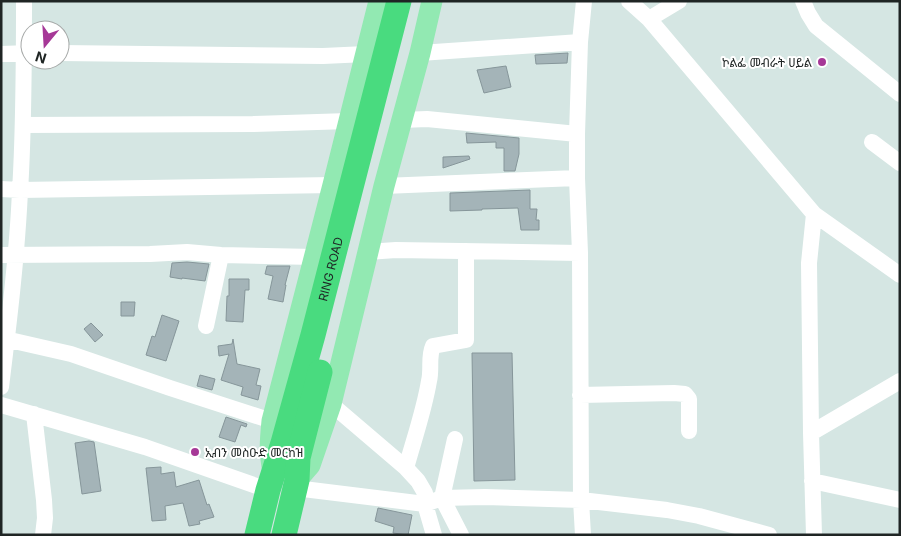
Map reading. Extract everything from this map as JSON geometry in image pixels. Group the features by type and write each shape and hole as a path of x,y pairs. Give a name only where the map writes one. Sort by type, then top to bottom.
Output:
{"highway":[{"name":"RING ROAD","path":"258,535 270,481 283,443 313,334 399,1"},
{"name":"RING ROAD","path":"284,535 296,484 298,458 416,1"}],"main road":[{"path":"270,481 269,444 272,421 379,1"},
{"path":"296,484 310,465 330,404 432,1"}],"street":[{"path":"24,1 25,20"},
{"path":"582,535 580,254 577,134 580,42 584,1"},
{"path":"629,1 649,19 814,214 900,276"},
{"path":"649,19 679,1"},
{"path":"803,1 816,26 900,94"},
{"path":"420,54 580,42"},
{"path":"1,54 20,53"},
{"path":"70,53 323,56 366,54"},
{"path":"1,387 8,255 20,190 26,70"},
{"path":"402,120 427,119 577,134"},
{"path":"23,126 349,122"},
{"path":"872,142 900,163"},
{"path":"384,186 577,178"},
{"path":"1,189 333,185"},
{"path":"814,214 809,263 814,535"},
{"path":"367,252 396,250 580,254"},
{"path":"406,468 424,408 430,378 430,352 433,346 466,340 466,251"},
{"path":"8,255 186,252 221,255 315,257"},
{"path":"206,326 221,255"},
{"path":"4,338 71,354 272,421"},
{"path":"811,433 900,381"},
{"path":"580,395 685,394 689,399 689,431"},
{"path":"330,404 406,468 418,481 425,492 425,504 434,535"},
{"path":"1,405 145,448 270,481"},
{"path":"34,414 44,500 45,518 43,535"},
{"path":"456,439 442,498 461,535"},
{"path":"812,481 900,500"},
{"path":"296,484 425,504 442,498 485,497 581,500 667,510 699,516 769,535"}],"building":[{"path":"568,53 567,63 536,64 535,55"},
{"path":"506,66 511,87 484,93 477,70"},
{"path":"466,133 519,138 519,154 515,171 504,171 504,148 496,148 496,142 467,143"},
{"path":"469,156 470,159 443,168 443,157"},
{"path":"530,190 530,209 537,209 536,220 539,220 539,230 521,230 518,208 450,211 450,193"},
{"path":"172,263 209,264 205,281 170,277"},
{"path":"267,266 290,266 283,302 268,299 273,276 265,274"},
{"path":"229,279 249,279 249,290 245,290 243,322 226,321"},
{"path":"121,302 135,302 134,316 121,316"},
{"path":"162,315 179,321 166,361 146,355 152,336 155,337"},
{"path":"91,323 103,335 95,342 84,329"},
{"path":"233,339 237,364 260,369 256,385 261,386 258,400 241,395 243,387 221,380 229,354 219,356 218,346 232,344"},
{"path":"472,353 512,353 515,480 474,481"},
{"path":"200,375 215,379 212,390 197,386"},
{"path":"226,417 247,424 246,427 241,425 235,442 219,437"},
{"path":"94,442 101,491 82,494 75,443"},
{"path":"161,467 161,474 174,472 176,487 199,480 207,505 209,504 214,517 199,521 200,524 189,526 183,503 165,506 166,520 152,521 146,468"},
{"path":"378,508 412,515 408,535 393,533 394,527 375,521"}],"place":[{"name":"ኮልፌ መብራት ሀይል","path":"822,62"},
{"name":"ኢብን መስዑድ መርከዝ","path":"195,452"}]}
